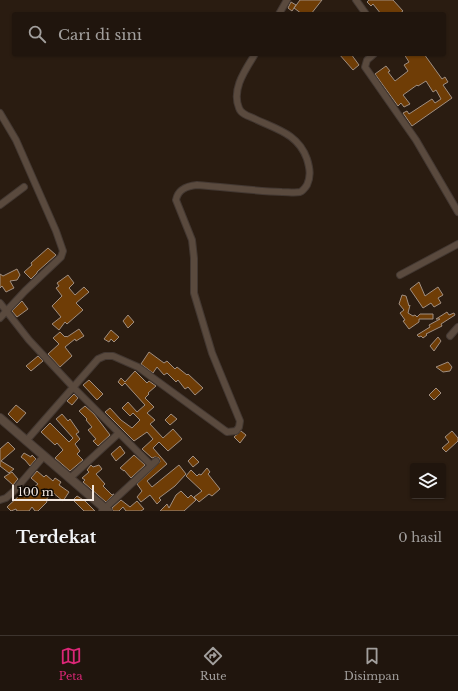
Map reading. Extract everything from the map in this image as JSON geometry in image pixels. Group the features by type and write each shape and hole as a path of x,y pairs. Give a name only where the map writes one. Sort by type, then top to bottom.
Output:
{"main road":[{"path":"0,418 105,510"}],"street":[{"path":"280,12 287,0"},
{"path":"356,0 365,12"},
{"path":"26,440 100,357 112,356 138,367 227,432 236,431 239,427 240,421 212,353 194,293 194,258 192,240 176,200 178,194 185,188 197,185 284,192 302,191 306,187 310,171 306,155 299,144 286,133 244,114 238,107 238,87 254,56"},
{"path":"372,56 367,60 365,68 416,140 458,212"},
{"path":"0,113 16,140 56,230 63,251 61,257 0,318"},
{"path":"0,204 24,187"},
{"path":"400,276 458,244"},
{"path":"0,303 28,340 118,433 153,463 105,510"},
{"path":"450,336 458,327"},
{"path":"70,478 118,433"},
{"path":"0,500 6,498 14,492 44,456"}],"building":[{"path":"300,0 322,0 313,12 299,12 294,8"},
{"path":"369,0 393,0 403,11 379,12 373,4 371,6 367,2"},
{"path":"291,2 296,5 292,11 288,8"},
{"path":"341,56 352,56 359,65 353,70"},
{"path":"405,56 425,56 442,79 445,77 448,82 443,85 452,98 412,126 403,113 407,111 409,114 432,99 435,103 441,99 436,90 433,92 426,81 418,86 417,85 403,95 410,104 404,107 401,103 398,106 375,74 386,66 390,71 388,72 395,81 408,71 404,65 409,62"},
{"path":"48,248 56,255 31,279 24,272 32,265 31,263"},
{"path":"17,269 20,275 17,280 10,281 14,288 6,292 2,286 0,288 0,274 3,276"},
{"path":"68,275 74,283 69,288 75,295 84,287 89,292 76,303 83,310 67,324 65,322 59,330 52,324 61,317 52,306 62,296 56,288 59,286 57,283"},
{"path":"419,282 425,296 438,287 443,295 438,298 441,303 434,307 431,303 423,308 410,289"},
{"path":"402,295 406,296 409,306 410,305 408,313 417,317 420,314 433,314 433,319 419,319 419,322 409,329 403,321 405,320 400,313 404,310 399,304"},
{"path":"22,301 28,309 17,317 12,311"},
{"path":"447,312 449,315 454,313 455,315 441,324 442,326 426,334 427,335 423,338 417,335 430,327 429,325 440,319 436,319"},
{"path":"128,315 134,322 128,328 123,321"},
{"path":"79,329 84,336 76,341 75,339 65,347 72,356 60,367 48,354 59,344 53,338 60,332 67,337"},
{"path":"111,330 119,337 114,342 111,339 109,342 104,339"},
{"path":"438,337 441,341 434,351 430,346"},
{"path":"149,352 164,363 167,361 175,369 177,367 187,375 188,374 203,388 195,395 188,387 185,389 178,380 176,382 167,373 164,375 157,367 153,373 141,364"},
{"path":"38,356 43,361 31,371 26,366"},
{"path":"448,362 452,367 450,371 443,372 436,367"},
{"path":"135,371 147,383 149,381 156,386 145,398 154,407 147,413 155,420 150,424 163,438 173,429 182,439 168,451 159,442 153,448 167,464 147,481 152,487 179,465 186,474 175,486 159,498 161,500 157,504 150,495 141,502 137,497 142,491 137,484 160,462 159,458 152,458 142,449 153,439 147,432 134,441 105,412 110,408 121,420 132,428 140,420 133,413 130,416 122,408 128,402 137,412 145,405 125,383 122,386 118,382 121,378 125,382"},
{"path":"89,380 103,394 97,400 83,385"},
{"path":"436,388 441,393 434,400 429,395"},
{"path":"74,394 78,398 72,405 67,401"},
{"path":"16,405 26,413 17,423 8,414"},
{"path":"85,406 94,414 110,435 98,446 93,441 96,439 88,430 92,427 79,411"},
{"path":"62,414 68,421 70,419 79,432 76,434 80,439 75,444 80,451 77,454 83,460 70,471 55,458 63,450 57,443 55,445 41,432 50,423 69,442 73,438 56,419"},
{"path":"171,414 177,419 170,425 165,420"},
{"path":"241,431 246,435 240,443 234,437"},
{"path":"452,431 458,438 458,441 446,452 442,448 449,442 445,437"},
{"path":"8,442 15,449 1,461 14,469 9,473 0,466 0,449"},
{"path":"120,446 125,453 116,461 111,454"},
{"path":"24,453 31,457 32,455 36,459 30,466 21,457"},
{"path":"134,455 145,465 131,478 124,470 120,468"},
{"path":"193,456 199,462 193,467 188,461"},
{"path":"91,465 93,467 99,465 102,469 96,474 105,484 103,486 112,495 114,494 106,502 83,482 85,480 82,478 89,472 87,470"},
{"path":"207,468 210,472 208,474 220,489 212,496 209,494 199,502 194,497 202,491 186,476 191,470 197,476 199,474 201,475"},
{"path":"37,471 44,477 46,475 53,481 55,478 61,482 59,485 69,492 63,501 52,492 46,500 47,502 38,511 35,511 32,507 29,511 17,511 16,509 11,511 7,507 20,495 22,496 38,484 31,478"},
{"path":"12,472 18,479 13,485 4,477"},
{"path":"181,491 188,498 191,495 196,500 184,511 160,511 167,504 169,508 176,495"},
{"path":"77,496 85,501 95,511 84,511 73,500"},
{"path":"121,500 130,507 137,501 144,509 141,511 126,511 123,507 119,511 113,511 112,508"}]}
